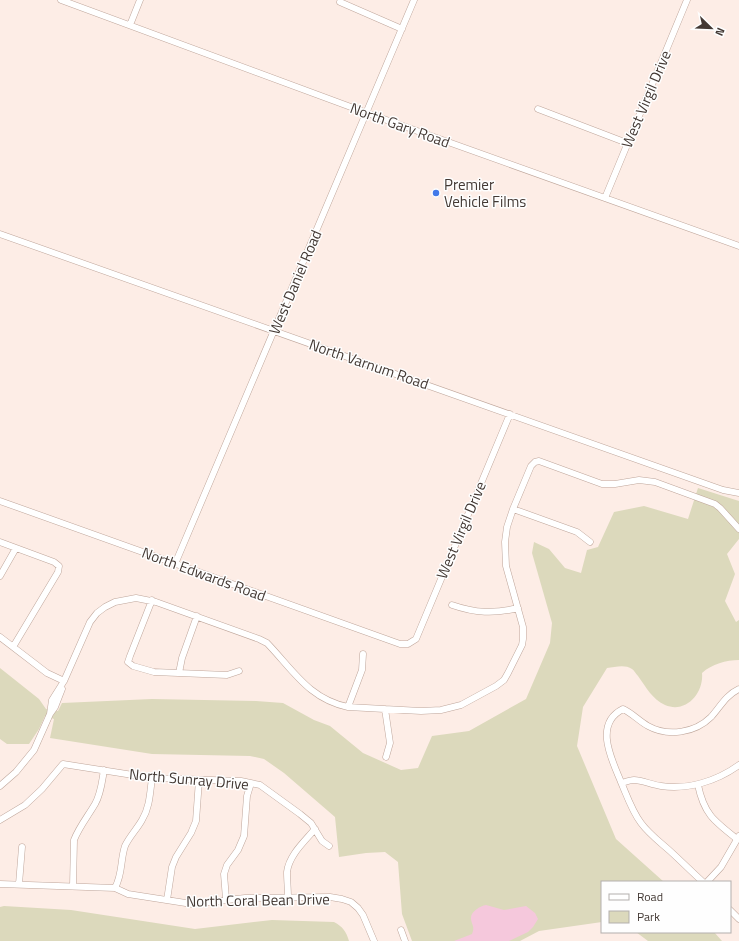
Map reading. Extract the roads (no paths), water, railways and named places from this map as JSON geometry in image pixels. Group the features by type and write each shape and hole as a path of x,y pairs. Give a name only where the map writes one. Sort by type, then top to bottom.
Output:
{"street":[{"name":"North Gary Road","path":"61,0 367,113 739,246"},
{"path":"130,25 140,0"},
{"name":"West Daniel Road","path":"175,564 414,0"},
{"name":"West Virgil Drive","path":"604,198 687,0"},
{"path":"340,2 402,29"},
{"path":"538,109 627,143"},
{"name":"North Varnum Road","path":"0,234 723,490 739,493"},
{"name":"West Virgil Drive","path":"408,644 416,639 510,414"},
{"path":"0,786 16,772 34,750 90,622 97,613 110,604 128,598 152,600 259,639 267,643 312,692 330,702 348,707 421,711 441,710 452,708 496,686 504,680 524,639 523,627 506,566 505,553 507,527 513,508 534,462 539,461 602,484 616,484 639,480 654,482 715,504 739,530"},
{"name":"North Edwards Road","path":"0,501 400,644 408,644"},
{"path":"513,508 577,532 590,542"},
{"path":"0,542 54,562 59,566 58,572 13,647"},
{"path":"0,576 16,548"},
{"path":"152,600 128,662 133,666 154,672 226,675 239,671"},
{"path":"452,605 467,610 491,613 518,608"},
{"path":"179,673 182,658 197,616"},
{"path":"0,637 47,673 64,681"},
{"path":"348,707 362,670 363,654"},
{"path":"702,881 652,836 641,823 629,802 608,748 606,738 611,719 616,713 623,709 657,730 675,733 699,726 707,721 732,692 739,689"},
{"path":"385,709 390,743 386,757"},
{"name":"North Sunray Drive","path":"0,820 25,805 42,789 63,764 152,778 241,781 260,785 311,823 322,841 329,846"},
{"path":"622,783 634,780 661,786 682,787 698,785 729,772 739,765"},
{"path":"73,886 74,840 96,803 100,792 104,770"},
{"path":"115,888 120,879 125,846 142,821 146,812 152,778"},
{"path":"167,900 174,862 195,827 199,780"},
{"path":"226,899 224,874 227,865 238,850 244,836 247,796 251,783"},
{"path":"698,785 704,807 714,821 738,837 721,867 708,881"},
{"path":"288,898 287,871 289,863 294,854 315,829"},
{"path":"20,884 22,847"},
{"name":"North Coral Bean Drive","path":"0,884 73,886 104,889 115,888 128,894 192,904 226,899 330,897 351,902 358,908 363,915 374,941"},
{"path":"731,911 739,919"},
{"path":"401,930 404,941"}],"place":[{"name":"Premier Vehicle Films","path":"436,193"}]}
